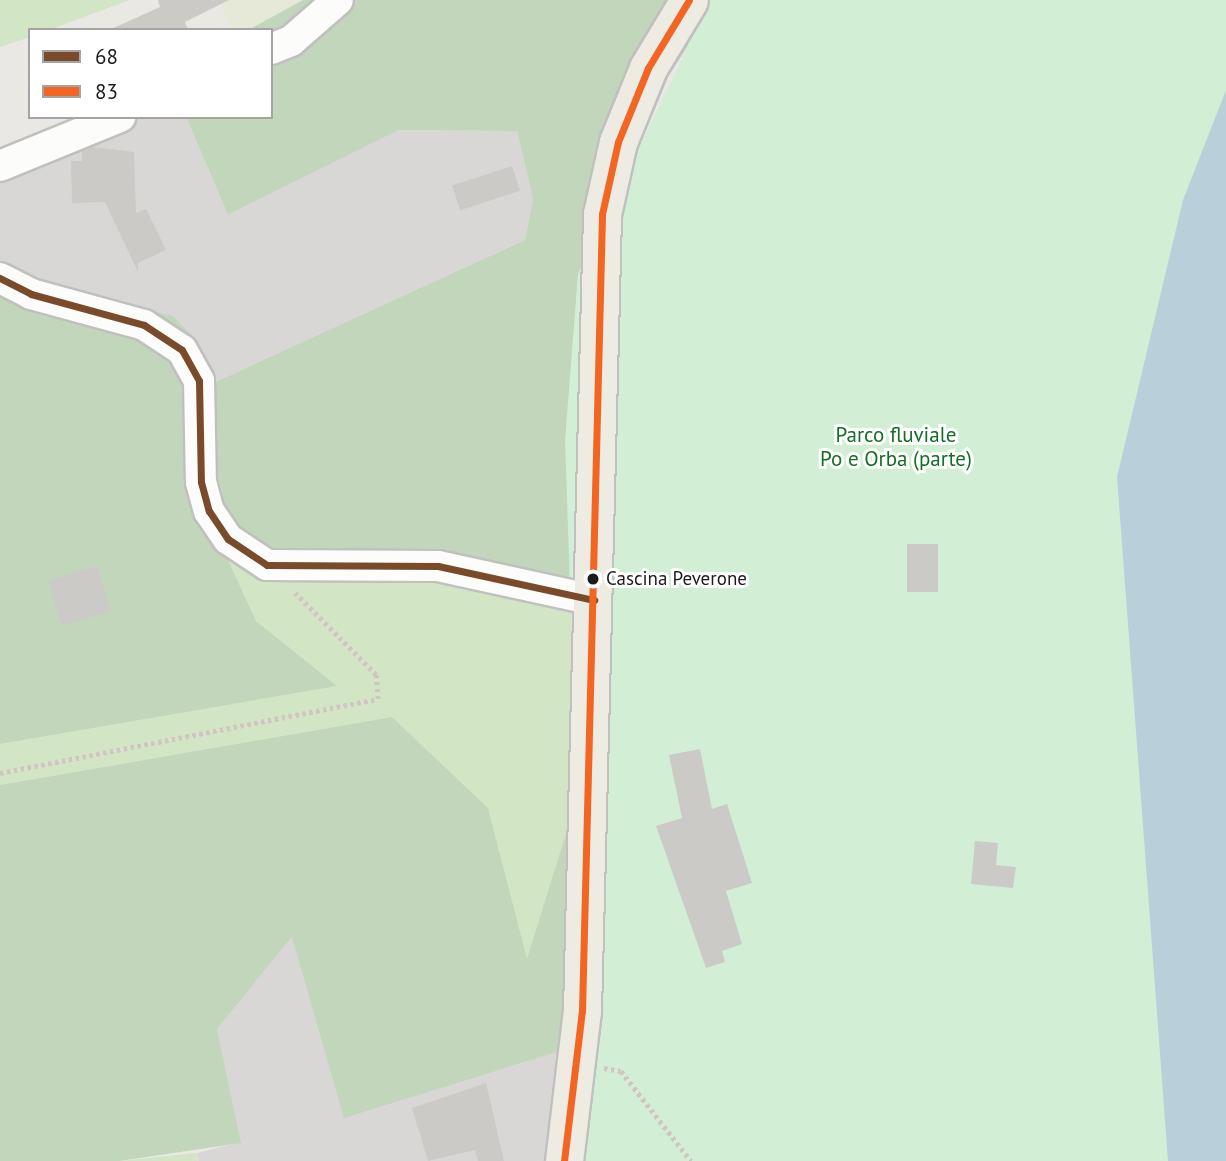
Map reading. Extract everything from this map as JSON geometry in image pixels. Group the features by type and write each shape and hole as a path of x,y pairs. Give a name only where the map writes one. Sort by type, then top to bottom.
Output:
{"main road":[{"path":"564,1161 579,1063 594,600 602,214 618,142 648,68 689,0"}],"street":[{"path":"273,48 291,41 338,0"},
{"path":"0,166 115,119"},
{"path":"0,278 30,294 145,325 182,350 199,381 201,482 209,511 228,540 267,565 438,566 594,600"}],"path":[{"path":"0,773 379,699 376,675 267,565"},
{"path":"579,1063 621,1071 691,1161"}],"shaded area":[{"path":"139,119 187,119 228,215 399,130 517,131 533,199 525,240 214,384 0,261 0,179"},
{"path":"292,937 579,1045 555,1161 199,1161 197,1153 240,1142 217,1029"}],"green space":[{"path":"0,0 130,0 54,28 28,28 28,38 0,47"},
{"path":"219,0 303,0 252,28 231,28"},
{"path":"303,0 718,0 669,75 636,154 617,613 448,569 271,565 215,532 256,621 337,686 0,744 0,261 62,291 173,316 200,345 214,383 525,240 533,199 517,131 399,130 228,215 187,119 273,119 273,28 252,28"},
{"name":"Parco fluviale Po e Orba (parte)","path":"702,0 1226,0 1226,1161 552,1161 584,993 565,441 578,274 687,48"},
{"path":"214,531 448,569 617,613 615,676 527,961 488,808 392,717 0,785 0,744 336,686 256,621"},
{"path":"615,676 579,1045 344,1118 292,937 217,1029 241,1143 119,1161 0,1161 0,785 392,717 488,808 527,959"},
{"path":"197,1153 199,1161 119,1161"}],"water":[{"path":"1226,90 1226,1161 1168,1161 1117,477 1183,200"}],"building":[{"path":"158,0 229,0 185,22 187,28 113,28 160,7"},
{"path":"93,147 134,152 136,213 146,209 166,250 138,263 138,272 105,202 72,203 71,161 82,161 82,151"},
{"path":"512,166 520,191 460,210 452,185"},
{"path":"907,544 938,544 938,592 907,592"},
{"path":"97,566 111,611 62,626 48,581"},
{"path":"700,749 712,809 727,804 752,883 726,891 742,944 722,951 725,962 706,968 656,826 682,818 669,755"},
{"path":"975,841 998,843 996,865 1016,867 1013,888 971,884"},
{"path":"486,1083 504,1161 478,1161 475,1150 428,1161 412,1108"}],"transit line":[{"name":"83","path":"564,1161 582,1011 602,214 618,142 648,68 689,0"},
{"name":"68","path":"0,278 31,294 144,325 182,350 199,381 201,482 209,511 228,539 267,565 438,566 594,600"}],"place":[{"name":"Cascina Peverone","path":"593,579"}]}
